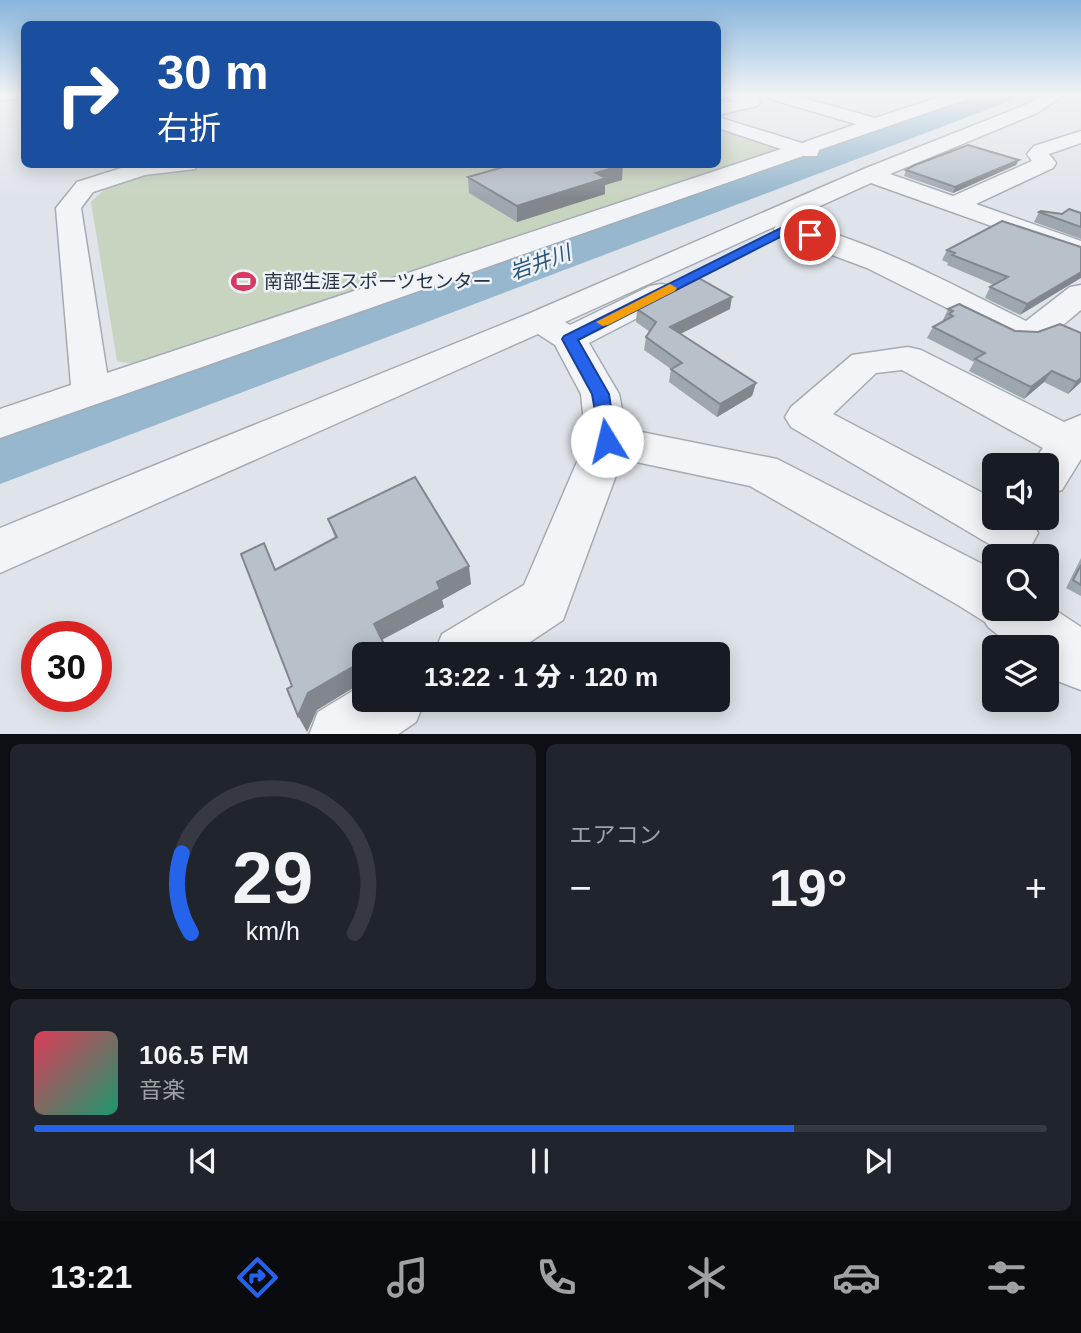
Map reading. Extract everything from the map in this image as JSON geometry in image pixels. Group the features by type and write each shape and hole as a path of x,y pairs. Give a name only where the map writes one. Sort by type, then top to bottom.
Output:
{"street":[{"path":"740,129 857,168 1081,250"},
{"path":"0,424 805,151 861,129"},
{"path":"0,551 555,330 796,216 857,168 968,129"},
{"path":"956,204 1045,163 1038,155 1041,150 1081,137"},
{"path":"91,392 68,208 85,187 157,168"},
{"path":"796,216 832,242 873,258 1021,332 1035,331 1081,293"},
{"path":"482,642 544,602 607,441 600,394 555,330"},
{"path":"982,552 806,417 865,363 908,358 1075,436 1059,459"},
{"path":"607,441 761,471 982,559"},
{"path":"1047,621 1081,661"},
{"path":"341,734 375,712"}],"green space":[{"name":"南部生涯スポーツセンター","path":"721,131 776,149 721,168"},
{"name":"南部生涯スポーツセンター","path":"187,168 720,168 137,365 117,361 91,202 108,186 159,171"}],"building":[{"path":"968,145 1019,160 955,187 906,170 915,165"},
{"path":"500,168 613,168 596,173 606,178 517,206 468,177"},
{"path":"1069,209 1081,213 1081,227 1039,212 1062,214"},
{"path":"1002,221 1081,247 1081,272 1027,304 990,287 1008,277 952,255 955,253 947,250"},
{"path":"697,277 732,297 670,327 756,383 720,404 671,369 682,363 646,337 656,322 637,309"},
{"path":"959,304 1015,331 1038,332 1060,324 1081,333 1081,378 1076,382 1052,371 1031,387 975,359 985,353 933,327 953,316 949,314 953,311 948,309"},
{"path":"415,477 469,566 437,582 440,589 374,624 383,642 352,642 352,667 308,693 298,716 287,689 292,686 241,554 264,543 275,570 337,537 328,519"},
{"path":"1081,565 1081,585 1073,580"}],"waterway":[{"name":"岩井川","path":"0,458 907,129"}],"slow traffic":[{"path":"603,322 670,288"}],"place":[{"name":"南部生涯スポーツセンター","path":"244,281"}],"route":[{"path":"607,441 600,394 569,339 787,229 810,235"}]}
